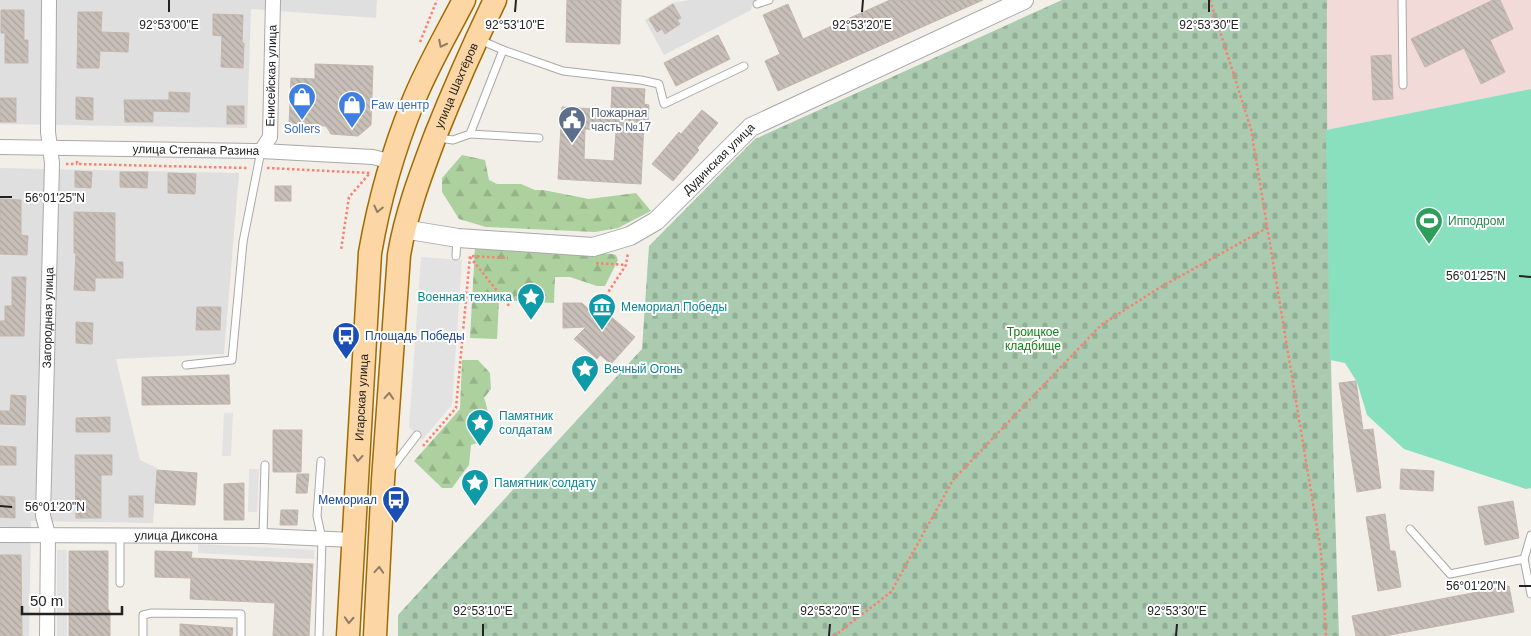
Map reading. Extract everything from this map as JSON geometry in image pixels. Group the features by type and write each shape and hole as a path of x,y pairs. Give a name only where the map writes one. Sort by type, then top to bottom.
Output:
{"main road":[{"path":"392,162 413,101 464,0"},
{"name":"улица Шахтёров","path":"403,230 435,138 495,0"},
{"name":"Игарская улица","path":"348,636 370,253 379,205 392,162"},
{"path":"375,636 383,480 399,255 403,230"}],"street":[{"name":"Загородная улица","path":"47,636 48,534 43,516 52,163 48,132 49,0"},
{"name":"Енисейская улица","path":"261,151 270,137 273,0"},
{"name":"Дудинская улица","path":"403,230 458,238 594,247 630,236 656,221 751,127 1024,0"},
{"name":"улица Степана Разина","path":"0,147 261,151 373,157 392,162"},
{"name":"улица Диксона","path":"0,535 262,536 353,540"}],"lane":[{"path":"758,4 769,0"},
{"path":"1402,0 1403,85"},
{"path":"477,39 563,71 641,80 659,84 664,104 744,66"},
{"path":"470,134 503,50"},
{"path":"435,138 453,140 470,134 539,138"},
{"path":"186,365 232,360 243,242 261,151"},
{"path":"456,256 458,238"},
{"path":"383,480 417,435"},
{"path":"319,636 322,539 318,516 321,460"},
{"path":"262,536 264,465"},
{"path":"1410,529 1450,574 1524,559"},
{"path":"120,534 120,583"},
{"path":"1531,535 1524,559 1531,594"},
{"path":"143,636 143,616 152,613 241,614 241,636"}],"path":[{"path":"1210,0 1251,129 1321,552 1326,636"},
{"path":"834,636 891,592 953,480 1101,325 1159,288 1267,228"},
{"path":"603,300 626,265 630,236"},
{"path":"470,256 509,258"},
{"path":"470,256 510,307"},
{"path":"418,452 456,408 470,256"},
{"path":"587,263 626,265"}],"shaded area":[{"path":"0,0 377,0 376,18 251,9 247,128 0,124"},
{"path":"689,0 763,0 752,5 751,10 664,55 645,20 672,3"},
{"path":"1327,0 1531,0 1531,89 1326,130"},
{"path":"0,168 239,173 224,354 116,359 140,460 157,468 153,523 31,521 29,636 0,636"},
{"path":"421,257 462,260 452,405 422,440 409,427"},
{"path":"224,413 233,413 231,456 222,456"},
{"path":"249,469 259,469 257,512 248,512"},
{"path":"198,544 314,550 314,559 198,553"},
{"path":"57,550 67,550 67,636 57,636"}],"green space":[{"name":"Троицкое кладбище","path":"1062,0 1327,0 1330,318 1339,636 398,636 398,615 642,349 649,246 755,139"},
{"name":"Ипподром","path":"1531,89 1531,488 1526,489 1404,449 1367,415 1357,382 1345,363 1330,360 1326,130"},
{"path":"462,155 485,160 489,180 497,184 521,184 535,190 589,199 636,193 651,211 618,228 595,232 486,227 459,219 442,192 442,178"},
{"path":"475,247 612,254 616,255 618,260 605,286 597,286 570,277 555,277 554,303 499,300 497,339 470,338"},
{"path":"462,360 478,360 490,373 491,389 484,398 488,414 488,431 484,441 471,445 469,465 452,488 442,488 414,461 460,409"}],"building":[{"path":"567,0 621,0 620,44 566,42"},
{"path":"890,0 983,0 778,91 765,61 780,54 763,15 788,4 803,39"},
{"path":"1493,0 1500,0 1513,29 1490,40 1505,72 1481,84 1464,48 1425,67 1411,39"},
{"path":"673,4 681,18 677,20 680,24 665,34 662,29 657,32 649,19"},
{"path":"1,10 24,10 24,40 28,40 28,63 5,63 5,33 1,33"},
{"path":"78,12 102,12 101,32 129,33 128,52 100,51 99,68 77,68"},
{"path":"213,14 243,15 243,68 221,67 222,36 213,35"},
{"path":"718,35 730,59 676,86 664,63"},
{"path":"1391,55 1393,99 1373,100 1371,56"},
{"path":"315,64 373,66 371,125 358,136 331,134 326,126 289,125 291,78 315,79"},
{"path":"612,87 645,89 644,104 649,105 648,122 644,122 641,184 558,179 562,107 611,110","holes":["585,129 616,131 614,161 584,159"]},
{"path":"169,92 190,93 189,112 153,111 153,122 125,122 124,100 169,100"},
{"path":"76,97 93,98 93,120 76,119"},
{"path":"0,98 16,98 16,122 0,122"},
{"path":"227,106 244,106 244,124 227,124"},
{"path":"702,110 718,123 697,148 699,150 673,181 652,164 679,132 681,134"},
{"path":"75,171 92,172 91,188 75,187"},
{"path":"120,172 148,172 147,188 120,187"},
{"path":"168,173 196,174 195,194 168,193"},
{"path":"275,186 291,186 291,201 275,201"},
{"path":"0,199 21,200 21,235 28,236 27,255 0,254"},
{"path":"74,212 115,213 115,262 123,262 123,278 95,278 95,291 74,290 76,253 74,253"},
{"path":"12,277 26,277 24,336 0,336 0,321 5,321 5,306 12,306"},
{"name":"Мемориал Победы","path":"563,303 582,303 596,316 599,312 606,318 609,315 635,337 611,364 600,355 597,359 574,339 586,327 563,328"},
{"path":"197,307 221,307 220,330 196,330"},
{"path":"76,322 93,323 92,344 76,343"},
{"path":"229,375 230,404 142,405 142,377"},
{"path":"1356,381 1363,430 1373,429 1381,488 1357,492 1339,383"},
{"path":"11,395 26,396 25,425 0,424 0,411 10,411"},
{"path":"110,417 110,432 76,432 76,418"},
{"path":"273,430 302,430 301,472 273,472"},
{"path":"0,446 16,447 16,465 0,465"},
{"path":"75,455 112,455 112,475 101,475 101,518 76,518"},
{"path":"1401,469 1434,471 1433,491 1400,489"},
{"path":"157,470 197,473 195,505 155,503"},
{"path":"297,474 309,474 307,493 296,493"},
{"path":"244,483 244,520 224,520 224,484"},
{"path":"0,496 15,497 15,518 0,517"},
{"path":"129,496 143,496 143,517 129,517"},
{"path":"1513,501 1519,538 1485,545 1478,507"},
{"path":"281,510 298,510 297,525 280,525"},
{"path":"1385,514 1390,551 1395,551 1401,587 1378,591 1366,517"},
{"path":"69,551 108,551 110,636 69,636"},
{"path":"155,551 192,552 191,558 313,564 309,636 273,636 275,603 190,599 191,578 155,577"},
{"path":"0,555 21,555 22,636 0,636"},
{"path":"1509,586 1514,612 1385,636 1356,636 1352,616"},
{"path":"180,624 233,628 232,636 180,636"}],"place":[{"name":"Sollers","path":"302,121"},
{"name":"Faw центр","path":"352,129"},
{"name":"Пожарная часть №17","path":"572,144"},
{"name":"Ипподром","path":"1429,245"},
{"name":"Военная техника","path":"531,321"},
{"name":"Мемориал Победы","path":"602,331"},
{"name":"Площадь Победы","path":"346,360"},
{"name":"Вечный Огонь","path":"585,393"},
{"name":"Памятник солдатам","path":"480,447"},
{"name":"Памятник солдату","path":"475,507"},
{"name":"Мемориал","path":"396,524"}]}
